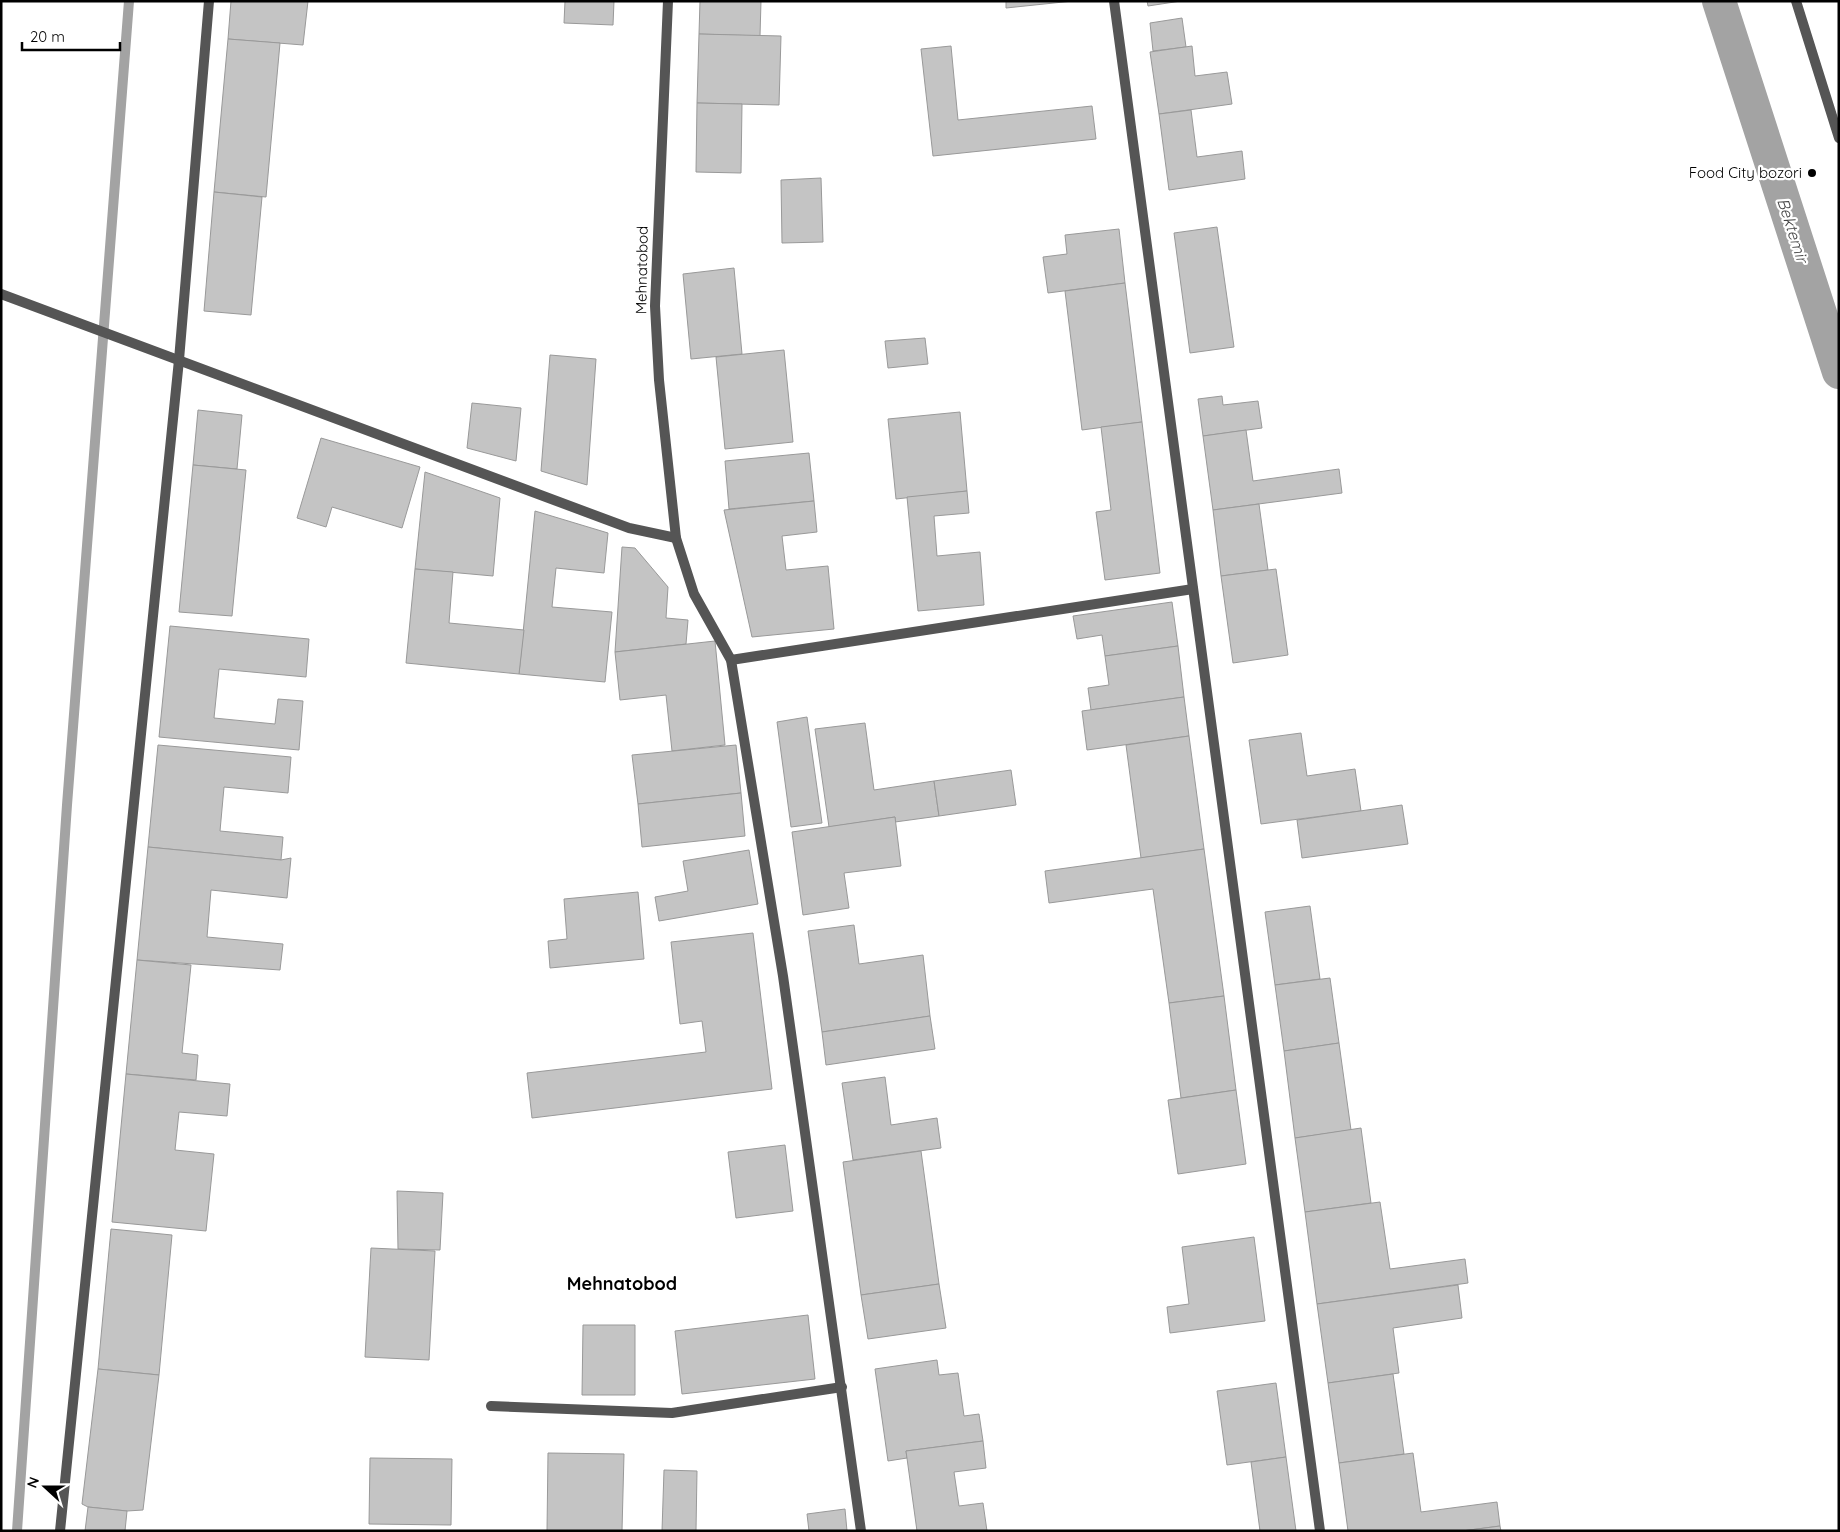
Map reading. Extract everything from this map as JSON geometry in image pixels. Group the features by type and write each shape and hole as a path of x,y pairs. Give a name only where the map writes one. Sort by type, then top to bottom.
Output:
{"street":[{"path":"60,1531 179,360 208,1"},
{"name":"Mehnatobod","path":"668,1 655,306 659,380 676,538 694,594 731,660"},
{"path":"1114,1 1320,1531"},
{"path":"1796,1 1839,138"},
{"path":"1,294 629,528 676,538"},
{"path":"860,1531 842,1387 784,986 731,660 1193,589"},
{"path":"491,1406 672,1413 842,1387"}],"building":[{"path":"231,1 308,1 303,45 228,39"},
{"path":"565,1 614,1 613,25 564,23"},
{"path":"700,1 761,1 760,36 699,34"},
{"path":"1006,1 1073,1 1006,8"},
{"path":"1147,1 1181,1 1148,6"},
{"path":"1182,18 1186,47 1153,51 1150,23"},
{"path":"699,34 781,36 779,105 697,103"},
{"path":"228,39 280,43 266,197 214,192"},
{"path":"951,46 958,120 1092,106 1096,139 933,156 921,49"},
{"path":"1192,46 1195,76 1227,72 1232,104 1159,114 1150,52"},
{"path":"697,103 742,104 741,173 696,172"},
{"path":"1191,110 1197,157 1242,151 1245,179 1169,190 1159,114"},
{"path":"821,178 823,242 782,243 781,180"},
{"path":"214,192 262,197 251,315 204,311"},
{"path":"1217,227 1234,347 1190,353 1174,233"},
{"path":"1119,229 1125,283 1048,293 1043,257 1067,254 1065,235"},
{"path":"734,268 742,354 691,359 683,274"},
{"path":"1125,283 1142,422 1082,430 1065,291"},
{"path":"925,338 928,364 888,368 885,341"},
{"path":"784,350 793,442 725,449 716,357"},
{"path":"550,355 596,359 587,485 541,471"},
{"path":"1222,396 1223,405 1258,401 1262,428 1203,436 1198,399"},
{"path":"472,403 521,408 516,461 467,448"},
{"path":"198,410 242,415 237,469 193,465"},
{"path":"960,412 967,491 896,499 888,419"},
{"path":"1142,422 1160,573 1105,580 1096,512 1111,510 1101,427"},
{"path":"1246,430 1253,481 1339,469 1342,493 1213,510 1203,436"},
{"path":"321,438 420,467 402,528 332,507 326,527 297,518"},
{"path":"809,453 814,501 729,509 725,461"},
{"path":"193,465 246,470 232,616 179,612"},
{"path":"425,472 500,498 493,576 415,569"},
{"path":"967,491 969,513 934,516 937,556 980,552 984,605 918,611 907,497"},
{"path":"814,501 817,532 782,536 786,570 828,566 834,629 752,637 724,510"},
{"path":"1259,504 1268,570 1221,576 1213,510"},
{"path":"535,511 608,533 604,573 556,568 552,607 612,612 605,682 519,674"},
{"path":"622,547 635,548 668,587 666,618 688,620 686,644 615,652"},
{"path":"415,569 453,572 449,623 524,630 519,674 406,663"},
{"path":"1276,569 1288,655 1233,663 1221,576"},
{"path":"1172,602 1178,646 1105,656 1102,635 1077,639 1073,616"},
{"path":"170,626 309,639 306,677 219,669 214,718 275,724 278,699 303,701 299,750 159,737"},
{"path":"715,641 725,745 672,751 666,695 620,700 615,652"},
{"path":"1178,646 1184,697 1091,710 1088,688 1109,685 1105,656"},
{"path":"1184,697 1189,736 1087,750 1082,711"},
{"path":"807,717 822,823 791,827 777,722"},
{"path":"865,723 874,790 934,781 939,816 895,822 895,817 829,827 815,729"},
{"path":"1301,733 1307,776 1355,769 1361,811 1261,824 1249,740"},
{"path":"1189,736 1204,849 1141,858 1126,745"},
{"path":"158,745 291,757 288,793 224,787 220,831 283,837 281,860 148,847"},
{"path":"736,745 741,793 638,804 632,755"},
{"path":"1011,770 1016,805 939,816 934,781"},
{"path":"741,793 745,836 642,847 638,804"},
{"path":"1402,805 1408,844 1302,858 1297,820"},
{"path":"895,817 901,866 844,873 849,908 803,915 792,832"},
{"path":"148,847 281,860 291,858 287,898 211,890 207,937 283,944 280,970 137,960"},
{"path":"1204,849 1224,996 1169,1003 1153,889 1049,903 1045,871"},
{"path":"749,850 758,904 659,921 655,897 688,891 683,861"},
{"path":"638,892 644,959 550,968 548,941 567,939 564,899"},
{"path":"1310,906 1320,979 1275,985 1265,912"},
{"path":"854,925 859,964 923,955 930,1016 822,1032 808,931"},
{"path":"753,933 772,1089 532,1118 527,1073 706,1052 702,1021 680,1024 671,942"},
{"path":"137,960 191,965 182,1053 198,1055 196,1080 126,1074"},
{"path":"1330,978 1339,1043 1284,1051 1275,985"},
{"path":"1224,996 1236,1090 1181,1098 1169,1003"},
{"path":"930,1016 935,1049 826,1065 822,1032"},
{"path":"1339,1043 1351,1130 1295,1138 1284,1051"},
{"path":"126,1074 230,1084 227,1116 179,1112 175,1150 214,1154 206,1231 112,1222"},
{"path":"885,1077 891,1125 937,1118 941,1148 853,1160 842,1083"},
{"path":"1236,1090 1246,1164 1178,1174 1168,1100"},
{"path":"1361,1128 1371,1203 1305,1212 1295,1138"},
{"path":"785,1145 793,1211 736,1218 728,1152"},
{"path":"921,1151 939,1284 861,1295 843,1162"},
{"path":"397,1191 443,1193 440,1250 398,1249"},
{"path":"1380,1202 1390,1269 1465,1259 1468,1283 1317,1304 1305,1212"},
{"path":"111,1229 172,1235 159,1375 98,1369"},
{"path":"1254,1237 1265,1321 1170,1333 1167,1307 1189,1304 1182,1247"},
{"path":"371,1248 435,1251 429,1360 365,1357"},
{"path":"939,1284 946,1328 868,1339 861,1295"},
{"path":"1458,1285 1462,1318 1393,1328 1399,1373 1328,1383 1317,1304"},
{"path":"808,1315 815,1379 682,1394 675,1331"},
{"path":"583,1325 635,1325 635,1395 582,1395"},
{"path":"937,1360 939,1375 958,1373 964,1416 979,1414 983,1441 906,1451 907,1458 888,1461 875,1369"},
{"path":"98,1369 159,1375 143,1510 127,1511 88,1507 82,1504"},
{"path":"1393,1374 1404,1454 1339,1463 1328,1383"},
{"path":"1276,1383 1286,1457 1227,1465 1217,1391"},
{"path":"983,1441 986,1468 954,1472 959,1506 983,1503 987,1531 917,1531 906,1451"},
{"path":"548,1453 624,1454 622,1531 547,1531"},
{"path":"1413,1453 1421,1512 1497,1502 1500,1526 1462,1531 1348,1531 1339,1463"},
{"path":"1286,1457 1296,1531 1260,1531 1251,1462"},
{"path":"370,1458 452,1459 451,1525 369,1524"},
{"path":"664,1470 697,1471 696,1531 662,1531"},
{"path":"88,1507 127,1511 125,1531 85,1531"},
{"path":"845,1509 847,1531 809,1531 807,1514"},
{"path":"1500,1526 1501,1531 1462,1531"}],"waterway":[{"path":"17,1531 67,805 129,1"},
{"name":"Bektemir","path":"1719,1 1839,372"}],"place":[{"name":"Food City bozori","path":"1812,173"}],"district":[{"name":"Mehnatobod","path":"622,1284"}]}
